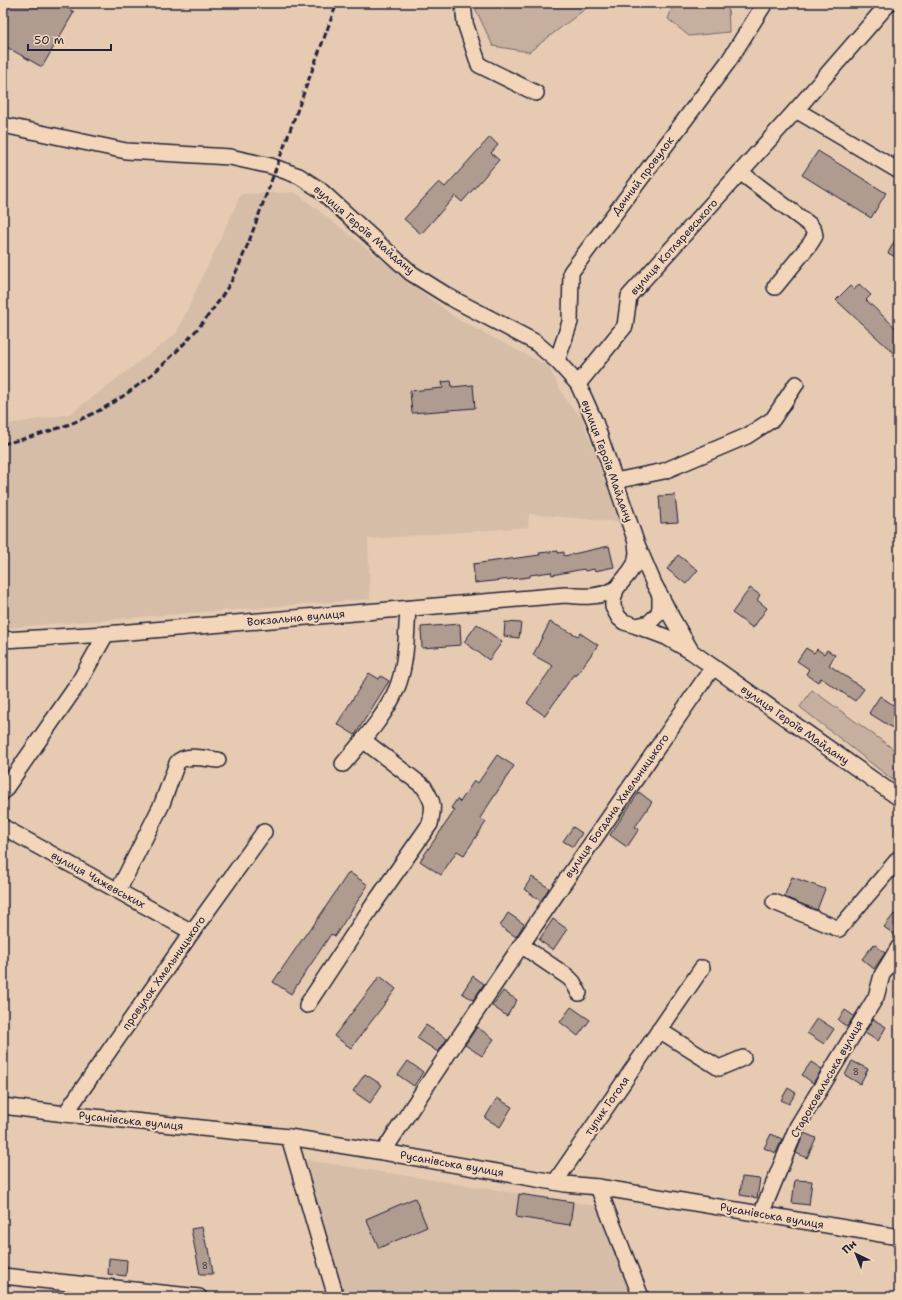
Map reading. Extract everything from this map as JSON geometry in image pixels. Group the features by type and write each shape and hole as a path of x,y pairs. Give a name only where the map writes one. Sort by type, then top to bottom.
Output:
{"street":[{"path":"463,3 466,23 479,65 536,93"},
{"name":"Дачний провулок","path":"557,361 570,322 571,272 728,62 765,3"},
{"name":"вулиця Котляревського","path":"578,384 625,326 629,296 796,110 889,3"},
{"path":"796,110 899,171"},
{"name":"вулиця Героїв Майдану","path":"3,126 126,151 230,156 271,166 299,176 319,189 411,273 451,298 535,342 557,361 578,384 595,422 636,542 657,590 692,652"},
{"path":"740,172 810,225 814,231 815,236 810,244 775,287"},
{"path":"615,481 664,472 747,436 773,419 796,384"},
{"name":"вулиця Героїв Майдану","path":"618,587 635,564 637,553 636,542"},
{"path":"616,613 613,601 618,587 625,580 637,577 643,578 657,590 661,602 658,614 649,623 636,626"},
{"name":"Вокзальна вулиця","path":"3,640 106,634 565,595 589,597 601,595 618,587"},
{"name":"Вокзальна вулиця","path":"589,597 601,602 616,613"},
{"path":"343,764 382,715 397,688 402,670 406,644 408,609"},
{"name":"вулиця Героїв Майдану","path":"616,613 624,622 666,637 692,652 899,798"},
{"path":"3,792 78,684 106,634"},
{"name":"вулиця Богдана Хмельницького","path":"383,1152 521,944 713,667"},
{"path":"307,1005 369,911 430,824 434,809 431,797 424,787 363,740"},
{"path":"118,891 162,804 177,763 181,759 187,758 218,760"},
{"name":"вулиця Чижевських","path":"3,827 192,932"},
{"name":"провулок Хмельницького","path":"65,1114 264,832"},
{"path":"774,902 839,929 899,858"},
{"path":"521,944 568,977 573,982 579,993"},
{"name":"Староковальська вулиця","path":"761,1214 797,1127 876,997 882,975 899,947"},
{"name":"тупик Гоголя","path":"554,1182 702,968"},
{"path":"659,1030 719,1068 743,1058"},
{"name":"Русанівська вулиця","path":"3,1106 65,1114 288,1137 554,1182 598,1187 899,1237"},
{"path":"288,1137 336,1297"},
{"path":"598,1187 641,1297"},
{"path":"3,1276 199,1297"}],"shaded area":[{"path":"476,3 593,3 529,52 493,46 476,10"},
{"path":"674,3 728,3 729,32 689,36 668,19"},
{"path":"295,192 457,319 548,366 567,402 582,418 620,522 529,514 528,527 368,539 370,599 3,628 3,425 70,414 176,334 241,194"},
{"path":"812,690 899,753 899,785 800,707"},
{"path":"306,1160 597,1206 635,1297 343,1297"}],"building":[{"path":"3,3 59,3 74,12 42,67 3,45"},
{"path":"490,137 498,145 491,153 499,160 462,202 455,196 421,234 404,219 439,182 445,187"},
{"path":"818,151 886,193 871,218 802,175"},
{"path":"899,233 899,259 888,253"},
{"path":"859,284 871,295 866,300 899,331 899,358 836,300 850,286 854,290"},
{"path":"451,381 452,387 473,385 475,408 412,413 410,391 443,388 442,382"},
{"path":"675,495 678,522 661,523 659,496"},
{"path":"609,546 614,567 595,571 594,569 585,571 584,569 552,575 551,572 530,575 530,577 475,583 473,564 540,555 539,553 558,551 558,553 564,552 564,556"},
{"path":"678,555 698,570 686,584 667,569"},
{"path":"750,588 760,595 757,600 767,608 753,628 732,613"},
{"path":"505,622 521,623 519,638 504,636"},
{"path":"550,622 578,636 580,633 598,645 576,676 574,674 545,716 527,703 553,666 533,655"},
{"path":"460,624 461,645 422,648 421,627"},
{"path":"477,624 502,642 489,660 464,642"},
{"path":"806,648 814,653 817,649 824,654 827,650 835,655 829,665 864,689 855,701 821,678 818,682 806,674 809,669 797,661"},
{"path":"369,673 379,679 381,676 389,681 355,735 337,724"},
{"path":"880,696 899,709 899,732 869,713"},
{"path":"497,755 514,766 480,818 486,822 464,855 457,851 441,875 420,861 455,810 451,808 457,799 460,802 474,781 478,783"},
{"path":"639,792 652,802 635,827 639,829 627,847 610,835"},
{"path":"573,827 582,833 573,847 563,841"},
{"path":"349,872 368,885 335,936 331,934 291,994 273,982"},
{"path":"532,877 549,888 541,901 524,889"},
{"path":"792,877 825,889 817,910 784,897"},
{"path":"508,913 524,924 516,937 500,926"},
{"path":"894,914 899,918 899,938 884,927"},
{"path":"553,919 567,929 553,950 539,940"},
{"path":"874,944 885,953 874,969 862,959"},
{"path":"380,976 396,989 351,1048 334,1036"},
{"path":"473,976 484,984 473,1000 462,993"},
{"path":"503,991 517,1000 507,1016 492,1006"},
{"path":"571,1007 590,1020 578,1036 560,1022"},
{"path":"845,1010 854,1016 847,1027 838,1020"},
{"path":"817,1018 834,1029 824,1044 807,1033"},
{"path":"873,1019 886,1027 878,1041 865,1033"},
{"path":"426,1025 447,1039 438,1052 417,1038"},
{"path":"477,1027 494,1039 482,1056 465,1045"},
{"path":"408,1061 423,1072 414,1086 398,1075"},
{"path":"852,1061 868,1069 860,1084 845,1075"},
{"path":"811,1062 822,1069 813,1083 802,1075"},
{"path":"365,1074 382,1085 370,1103 353,1091"},
{"path":"788,1088 796,1093 789,1104 781,1100"},
{"path":"497,1098 512,1107 500,1127 485,1118"},
{"path":"804,1133 816,1138 807,1158 796,1153"},
{"path":"771,1134 782,1139 776,1153 764,1148"},
{"path":"742,1177 760,1179 757,1198 740,1195"},
{"path":"795,1180 812,1181 809,1205 792,1203"},
{"path":"519,1194 573,1202 570,1225 516,1217"},
{"path":"415,1198 427,1227 379,1248 366,1219"},
{"path":"202,1227 207,1248 209,1248 213,1274 200,1274 191,1229"},
{"path":"109,1258 127,1260 126,1276 108,1274"}],"railway":[{"path":"3,444 40,434 87,417 118,400 137,386 174,354 207,316 233,278 248,244 337,3"}]}
